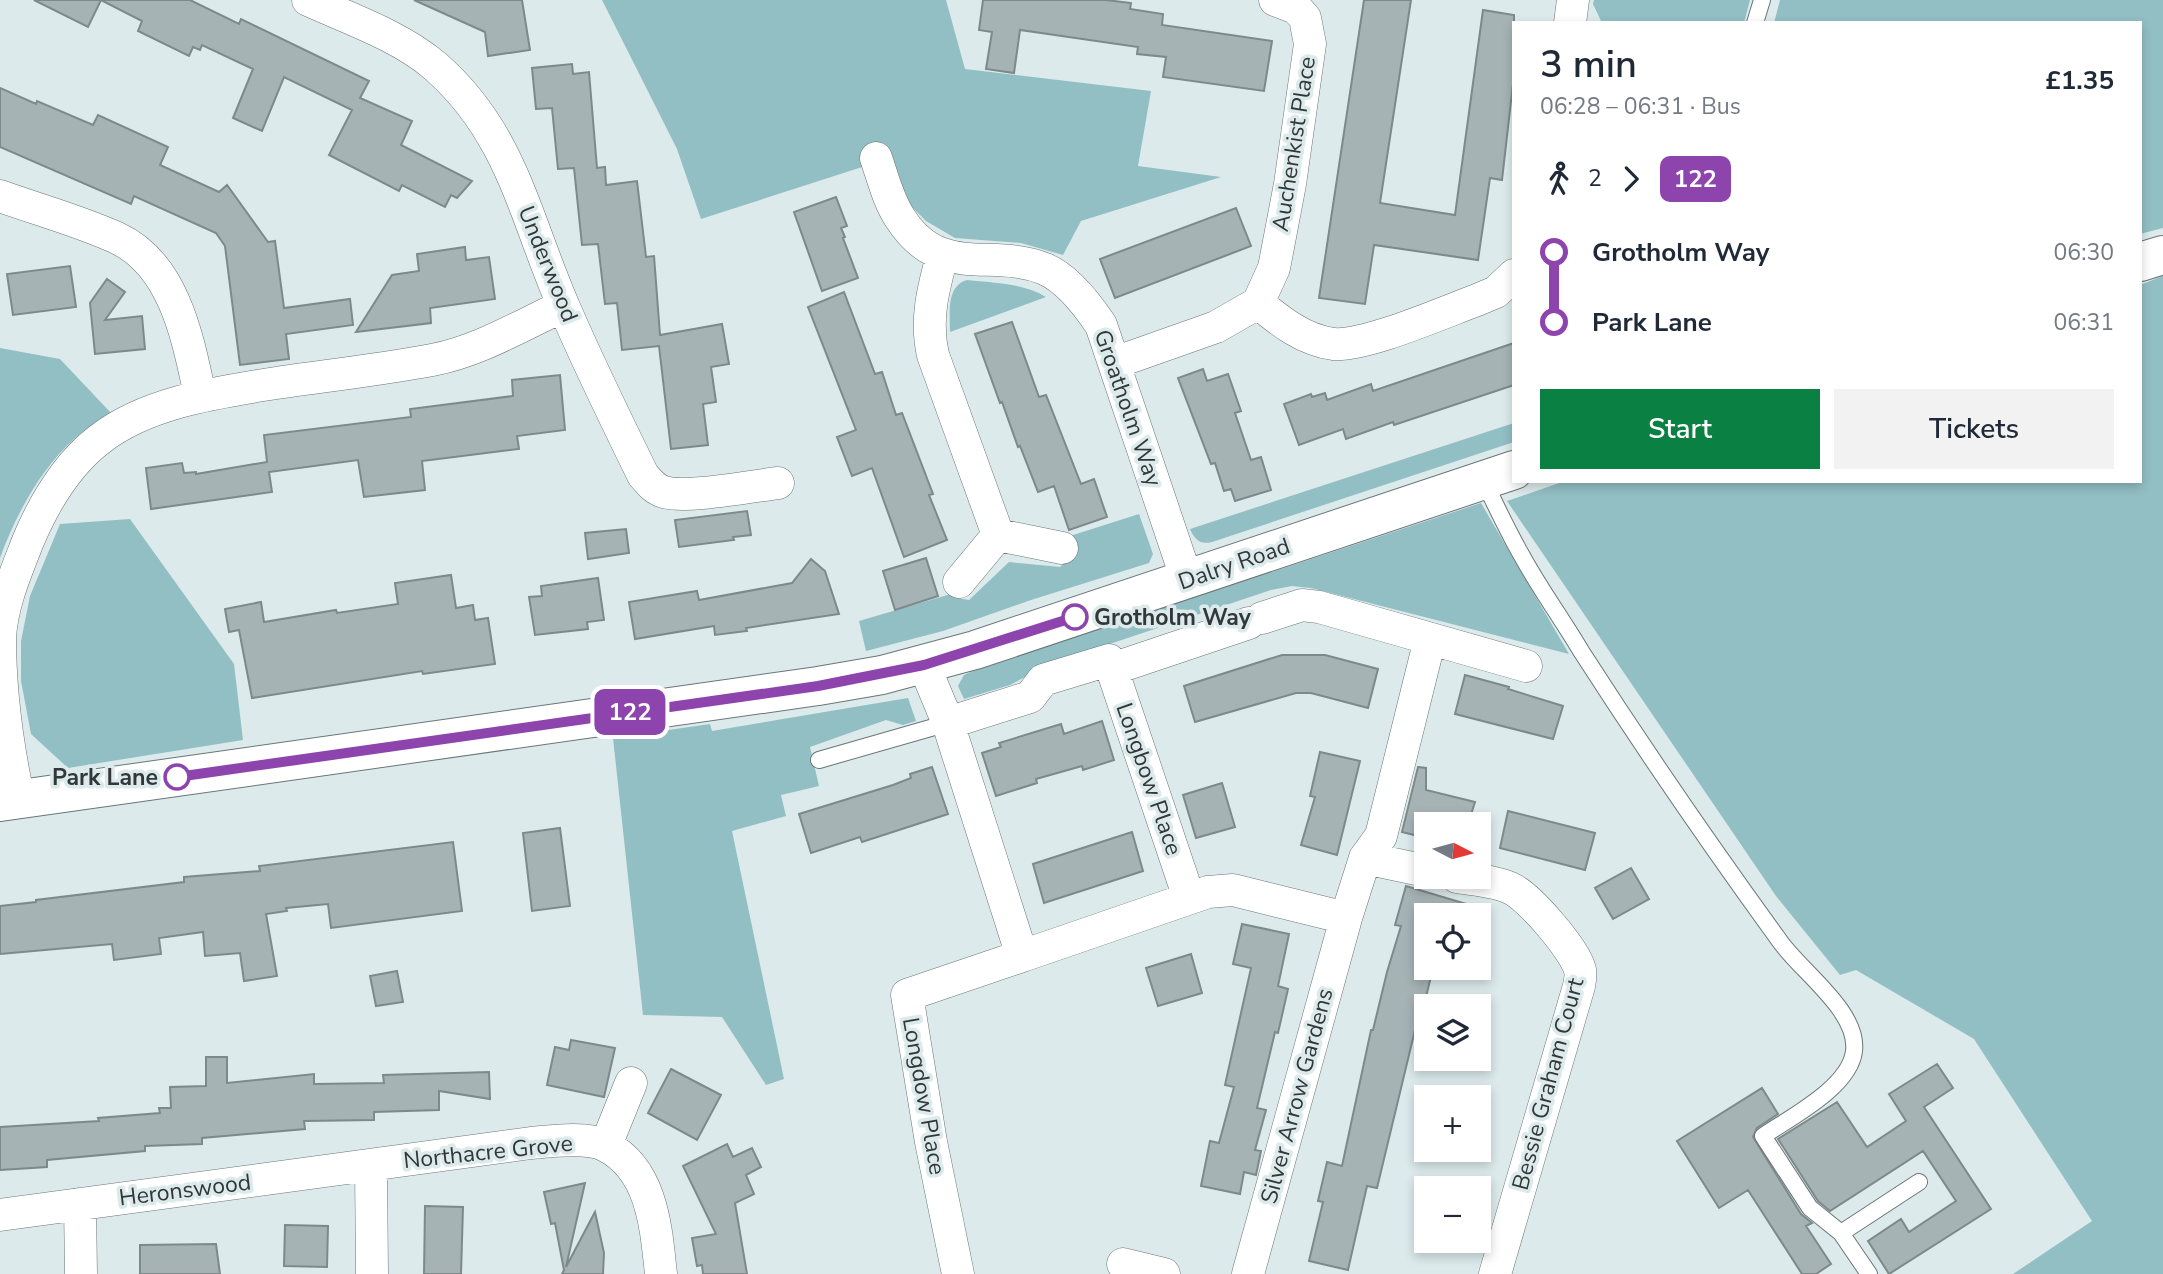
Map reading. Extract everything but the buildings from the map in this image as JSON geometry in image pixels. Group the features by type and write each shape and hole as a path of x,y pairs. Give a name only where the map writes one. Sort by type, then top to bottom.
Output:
{"highway":[{"path":"2142,261 2163,255"},
{"name":"Dalry Road","path":"10,801 818,686 924,665 1499,475"}],"street":[{"name":"Underwood","path":"308,0 400,43 433,64 478,110 502,150 563,306 643,475 653,486 665,492 684,494 778,483"},
{"path":"1570,21 1573,0"},
{"name":"Auchenkist Place","path":"1258,303 1274,268 1290,184 1310,44 1305,18 1292,3"},
{"path":"876,158 900,219 925,245 942,256 931,294 929,336 933,355 998,535"},
{"path":"0,196 118,239 139,253 173,298 189,343 200,395"},
{"name":"Groatholm Way","path":"942,256 1020,263 1045,269 1076,292 1089,307 1101,325 1187,580"},
{"path":"1114,363 1216,327 1258,303 1289,328 1310,337 1330,343 1356,344 1496,292 1512,277"},
{"path":"10,801 0,671 0,636 13,577 35,524 64,476 80,457 102,438 153,411 200,395 433,360 494,341 563,306"},
{"path":"998,535 1062,548"},
{"path":"960,582 998,535"},
{"path":"948,723 1030,697 1043,680 1110,664 1302,605 1319,607 1526,666"},
{"name":"Silver Arrow Gardens","path":"1248,1274 1346,918 1365,858 1381,836 1430,639"},
{"name":"Longbow Place","path":"1110,664 1189,898"},
{"path":"924,665 948,723 1022,956 1208,892 1233,890 1346,918"},
{"path":"1365,858 1414,868"},
{"name":"Bessie Graham Court","path":"1491,884 1508,887 1522,894 1539,910 1581,971 1579,986 1495,1274"},
{"name":"Longdow Place","path":"958,1274 931,1142 907,995 1022,956"},
{"name":"Northacre Grove","path":"606,1145 631,1083"},
{"name":"Northacre Grove","path":"371,1166 531,1143 583,1141 606,1145 625,1161 643,1184 655,1223 661,1274"},
{"path":"371,1166 372,1274"},
{"name":"Heronswood","path":"0,1215 371,1166"},
{"path":"80,1204 81,1274"},
{"path":"1123,1264 1164,1274"}],"lane":[{"path":"1756,21 1762,0"},
{"path":"1499,475 1522,557 1611,697 1721,861 1786,950 1844,1013 1854,1040 1854,1052 1842,1077 1828,1091 1763,1136 1810,1208 1840,1234 1869,1274"},
{"path":"819,760 948,723"},
{"path":"1840,1234 1919,1181"}],"shaded area":[{"path":"602,0 946,0 965,69 1151,91 1138,166 1221,177 1081,221 1063,255 1021,243 955,238 926,221 904,199 887,159 701,219 677,149"},
{"path":"1594,0 1750,0 1745,21 1601,21 1593,4"},
{"path":"1780,0 2163,0 2163,228 2142,233 2142,21 1775,21"},
{"path":"2163,276 2163,1274 2013,1274 2092,1221 1974,1039 1856,970 1840,975 1776,896 1507,501 1559,483 2142,483 2142,284"},
{"path":"967,280 1018,286 1046,297 950,332 952,294 960,283"},
{"path":"0,348 60,359 111,413 79,434 51,463 21,509 0,558"},
{"path":"1512,424 1512,443 1212,542 1198,541 1190,529"},
{"path":"1481,503 1569,654 1311,588 1292,586 1271,590 1047,665 1010,685 964,699 958,686 964,675 977,669"},
{"path":"1139,514 1153,554 1149,563 943,631 866,651 859,621 951,594 969,600 1009,562 1060,567 1066,562 1070,536"},
{"path":"130,519 234,664 243,740 68,768 31,734 21,681 21,641 30,596 60,524"},
{"path":"908,698 916,721 903,725 886,720 810,747 819,786 781,795 786,816 732,831 784,1079 766,1085 722,1017 643,1015 613,738 710,724 712,731"}],"bus line":[{"name":"122","path":"177,777 882,675 975,650 1075,617"}],"place":[{"name":"Grotholm Way","path":"1075,617"},
{"name":"Park Lane","path":"177,777"}]}
